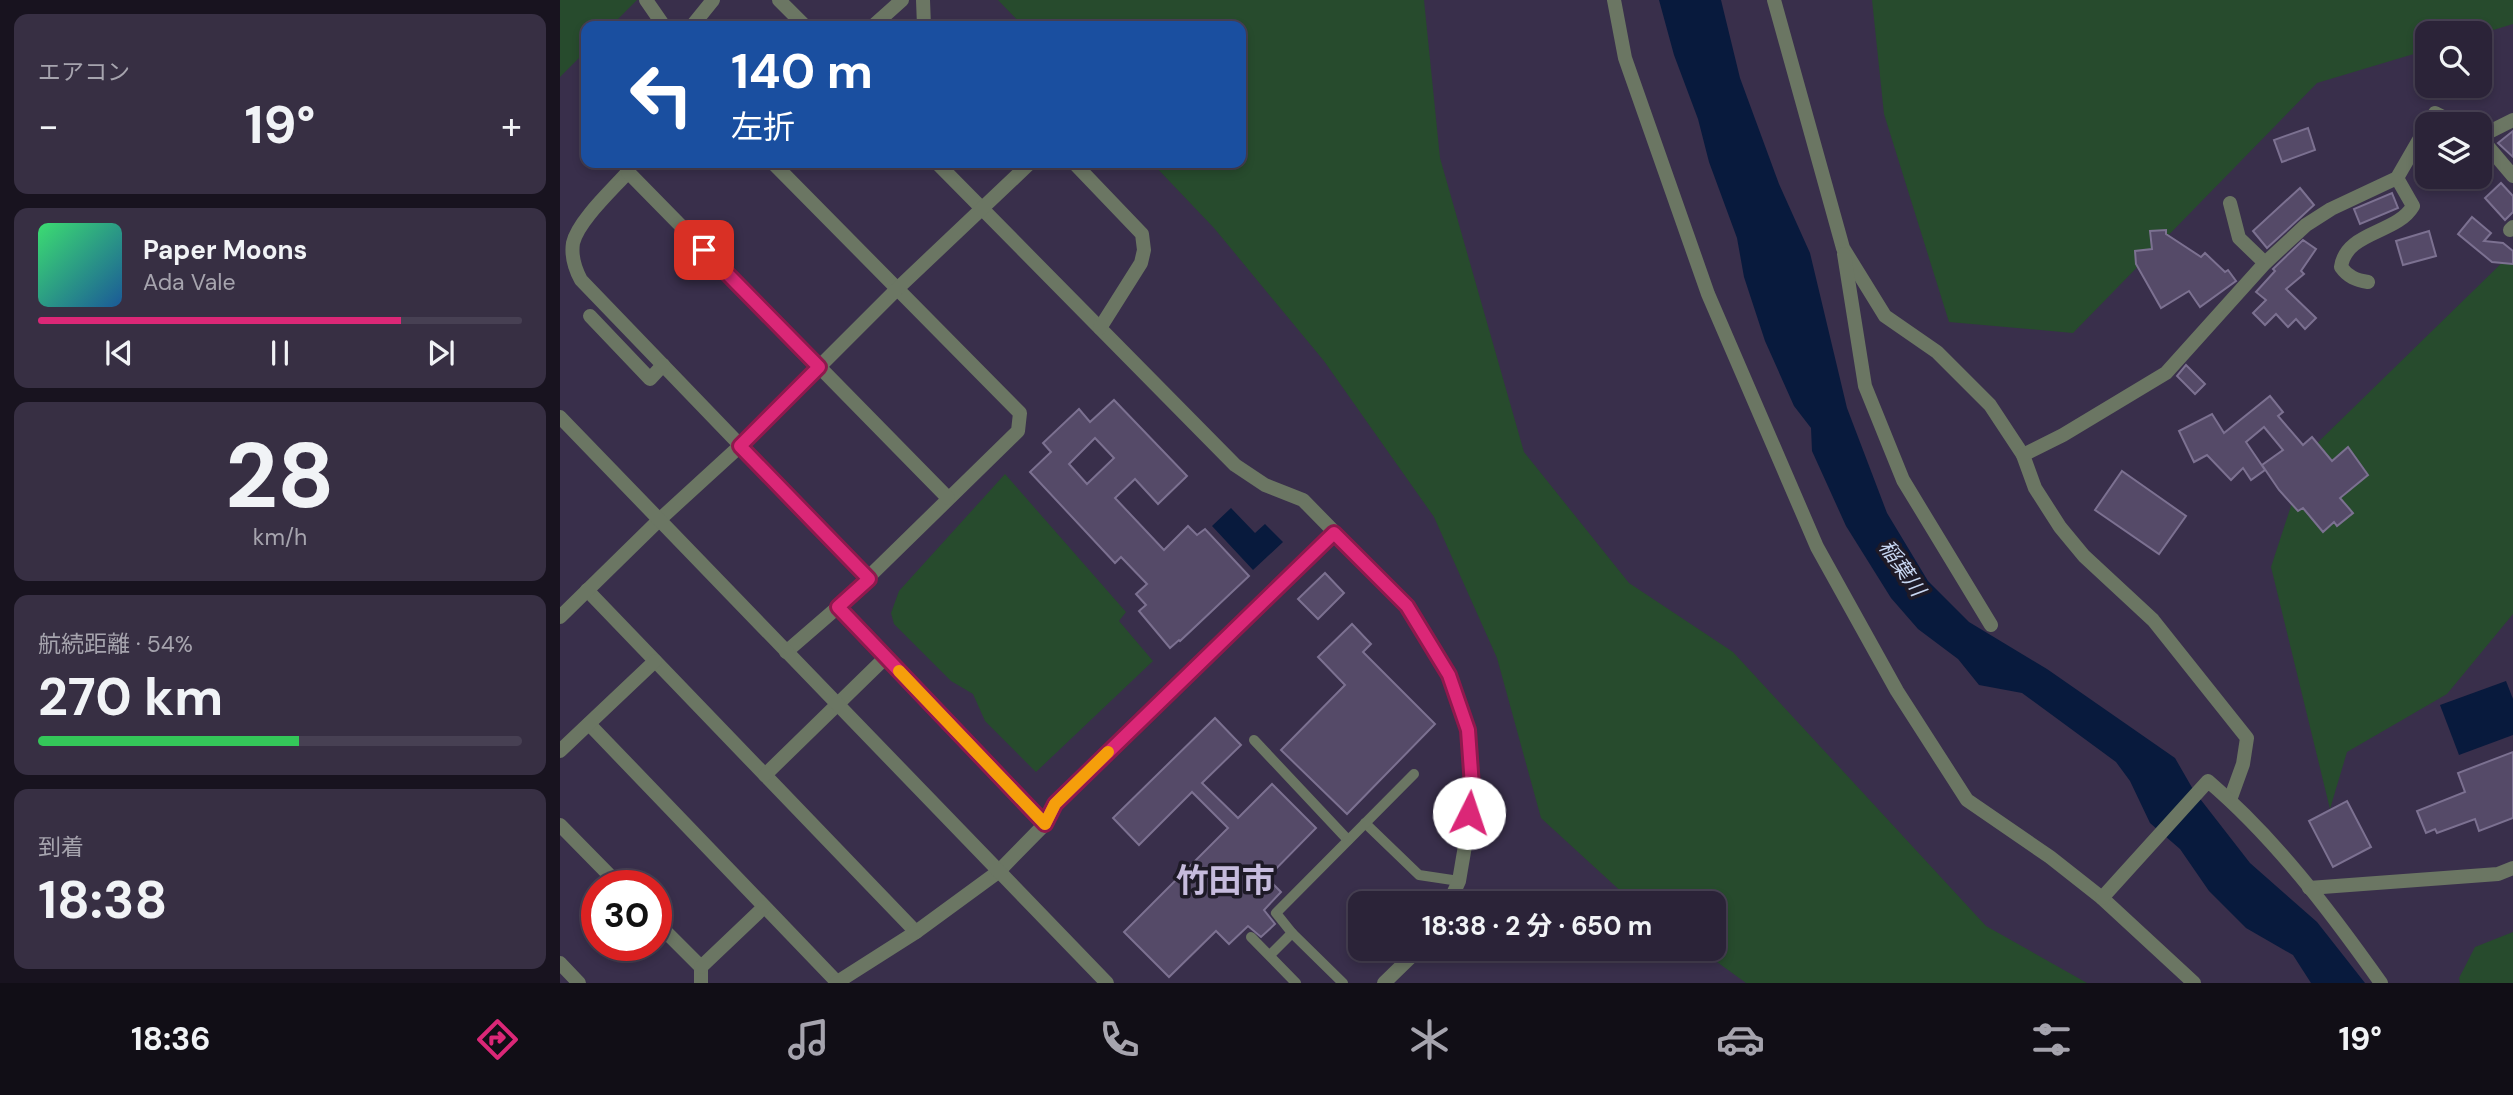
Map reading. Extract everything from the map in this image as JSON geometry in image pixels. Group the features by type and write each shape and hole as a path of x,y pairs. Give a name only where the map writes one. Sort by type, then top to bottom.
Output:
{"street":[{"path":"646,0 661,21"},
{"path":"696,21 713,0"},
{"path":"779,0 800,21"},
{"path":"879,21 902,0"},
{"path":"923,0 924,21"},
{"path":"1614,0 1625,58 1708,295 1817,547 1897,691 1967,800 2105,894 2194,983"},
{"path":"1774,0 1843,248 1866,386 1903,480 1992,625"},
{"path":"2492,130 2513,120"},
{"path":"2023,455 2063,435 2166,373 2265,263 2306,225 2331,209 2397,178 2415,147"},
{"path":"2492,150 2513,176"},
{"path":"869,579 580,281 572,255 573,241 582,225 629,168 948,498"},
{"path":"778,168 1020,413 1018,431 869,579 786,652"},
{"path":"942,168 1235,465 1265,485 1303,500 1407,606 1449,675 1468,730 1472,786 1466,840 1459,881 1454,891"},
{"path":"561,615 740,446 896,290 1025,168"},
{"path":"1079,168 1142,234 1144,250 1141,263 1100,328"},
{"path":"2368,282 2358,281 2347,275 2341,267 2342,257 2351,246 2407,215 2413,206 2397,178"},
{"path":"2230,202 2239,238 2265,263"},
{"path":"1843,248 1885,316 1937,352 1990,405 2023,455 2035,488 2060,527 2084,556 2153,620 2247,738 2244,764 2230,800"},
{"path":"590,316 650,379 663,365"},
{"path":"561,419 1107,983"},
{"path":"589,723 836,983 916,932 998,872 1045,824 1055,804 1334,533"},
{"path":"587,590 916,932"},
{"path":"838,607 1045,824"},
{"path":"765,775 886,657"},
{"path":"560,751 655,661"},
{"path":"2105,894 2208,781 2230,800 2309,888 2381,983"},
{"path":"560,825 604,870"},
{"path":"2309,888 2498,874 2513,868"},
{"path":"701,967 764,906"},
{"path":"672,938 701,967 701,983"},
{"path":"1384,983 1407,961"},
{"path":"560,963 579,983"}],"lane":[{"path":"1254,740 1348,840"},
{"path":"1343,983 1292,933 1276,913 1414,774"},
{"path":"1365,823 1419,875 1459,881"},
{"path":"1270,955 1292,933"},
{"path":"1251,937 1296,983"}],"green space":[{"path":"560,0 637,0 616,21 581,21 581,56 560,77"},
{"path":"998,0 1424,0 1440,158 1524,452 1629,583 1733,652 1986,926 2087,983 1746,983 1716,961 1726,961 1726,891 1621,891 1541,818 1497,658 1434,517 1324,361 1214,228 1157,168 1246,168 1246,21 1018,21"},
{"path":"1872,0 2513,0 2513,24 2492,30 2492,21 2415,21 2415,54 2317,83 2073,333 1949,322 1884,114"},
{"path":"2513,252 2513,614 2447,694 2347,752 2330,809 2271,567 2309,451"},
{"path":"1005,474 1126,612 1119,621 1153,661 1036,772 985,721 973,694 951,681 894,624 891,613 899,591"},
{"path":"2513,932 2513,983 2460,983 2459,978 2475,947"}],"water":[{"name":"稲葉川","path":"1659,0 1721,0 1740,78 1779,184 1810,253 1847,408 1887,513 1928,581 1969,622 2047,669 2175,758 2194,791 2250,863 2317,922 2365,983 2311,983 2293,955 2246,928 2209,891 2180,849 2150,823 2130,781 2116,762 2022,693 1979,685 1958,659 1918,629 1891,598 1846,526 1812,451 1811,428 1794,406 1765,341 1744,277 1737,238 1709,162 1698,119 1674,55"},
{"path":"1231,508 1255,533 1265,524 1283,542 1253,570 1212,526"},
{"path":"2506,681 2513,699 2513,735 2459,755 2440,705"}],"building":[{"path":"2308,128 2315,150 2282,162 2274,140"},
{"path":"2513,131 2513,157 2498,143"},
{"path":"2501,183 2513,196 2513,212 2505,220 2485,198"},
{"path":"2300,188 2314,205 2267,248 2253,231"},
{"path":"2392,193 2398,208 2360,224 2354,209"},
{"path":"2472,217 2491,233 2484,241 2503,243 2513,251 2513,264 2492,262 2458,234"},
{"path":"2166,230 2166,234 2201,257 2205,253 2225,272 2228,270 2236,281 2200,307 2189,291 2161,308 2136,264 2135,251 2152,249 2150,231"},
{"path":"2429,231 2436,256 2403,265 2396,241"},
{"path":"2303,240 2316,249 2301,271 2304,274 2286,289 2316,318 2305,329 2296,319 2288,327 2276,314 2265,325 2253,313 2266,300 2256,292 2275,271 2273,269"},
{"path":"2186,365 2205,384 2195,394 2177,376"},
{"path":"2270,396 2283,412 2278,416 2303,445 2312,437 2332,461 2348,447 2368,475 2340,498 2353,513 2337,526 2334,522 2323,532 2303,508 2298,511 2279,490 2262,465 2283,450 2264,427 2246,442 2265,470 2251,480 2243,468 2231,480 2207,455 2194,462 2179,431 2212,414 2224,433"},
{"path":"1114,400 1187,476 1158,504 1135,479 1115,498 1164,550 1188,526 1197,535 1205,529 1249,576 1170,648 1139,611 1146,605 1136,594 1147,584 1121,557 1115,563 1030,472 1051,452 1043,443 1079,409 1090,422","holes":["1095,438 1114,458 1087,484 1069,464"]},
{"path":"2122,471 2186,516 2159,554 2095,510"},
{"path":"1325,573 1344,593 1318,619 1298,599"},
{"path":"1352,624 1371,644 1363,652 1435,724 1347,814 1281,750 1345,685 1318,657"},
{"path":"1215,718 1241,745 1202,783 1238,818 1272,784 1316,828 1267,878 1281,892 1264,910 1275,924 1261,937 1248,926 1229,944 1216,931 1169,977 1124,932 1228,828 1192,792 1139,845 1113,818"},
{"path":"2513,752 2513,818 2479,831 2475,819 2437,833 2435,829 2426,833 2417,811 2465,792 2458,773"},
{"path":"2347,801 2371,847 2333,867 2309,821"}],"slow traffic":[{"path":"899,671 1045,824 1055,804 1108,752"}],"district":[{"name":"竹田市","path":"1225,880"}],"route":[{"path":"704,250 819,367 740,446 869,579 838,607 1045,824 1055,804 1334,533 1407,606 1449,675 1468,730 1472,786 1469,813"}]}
